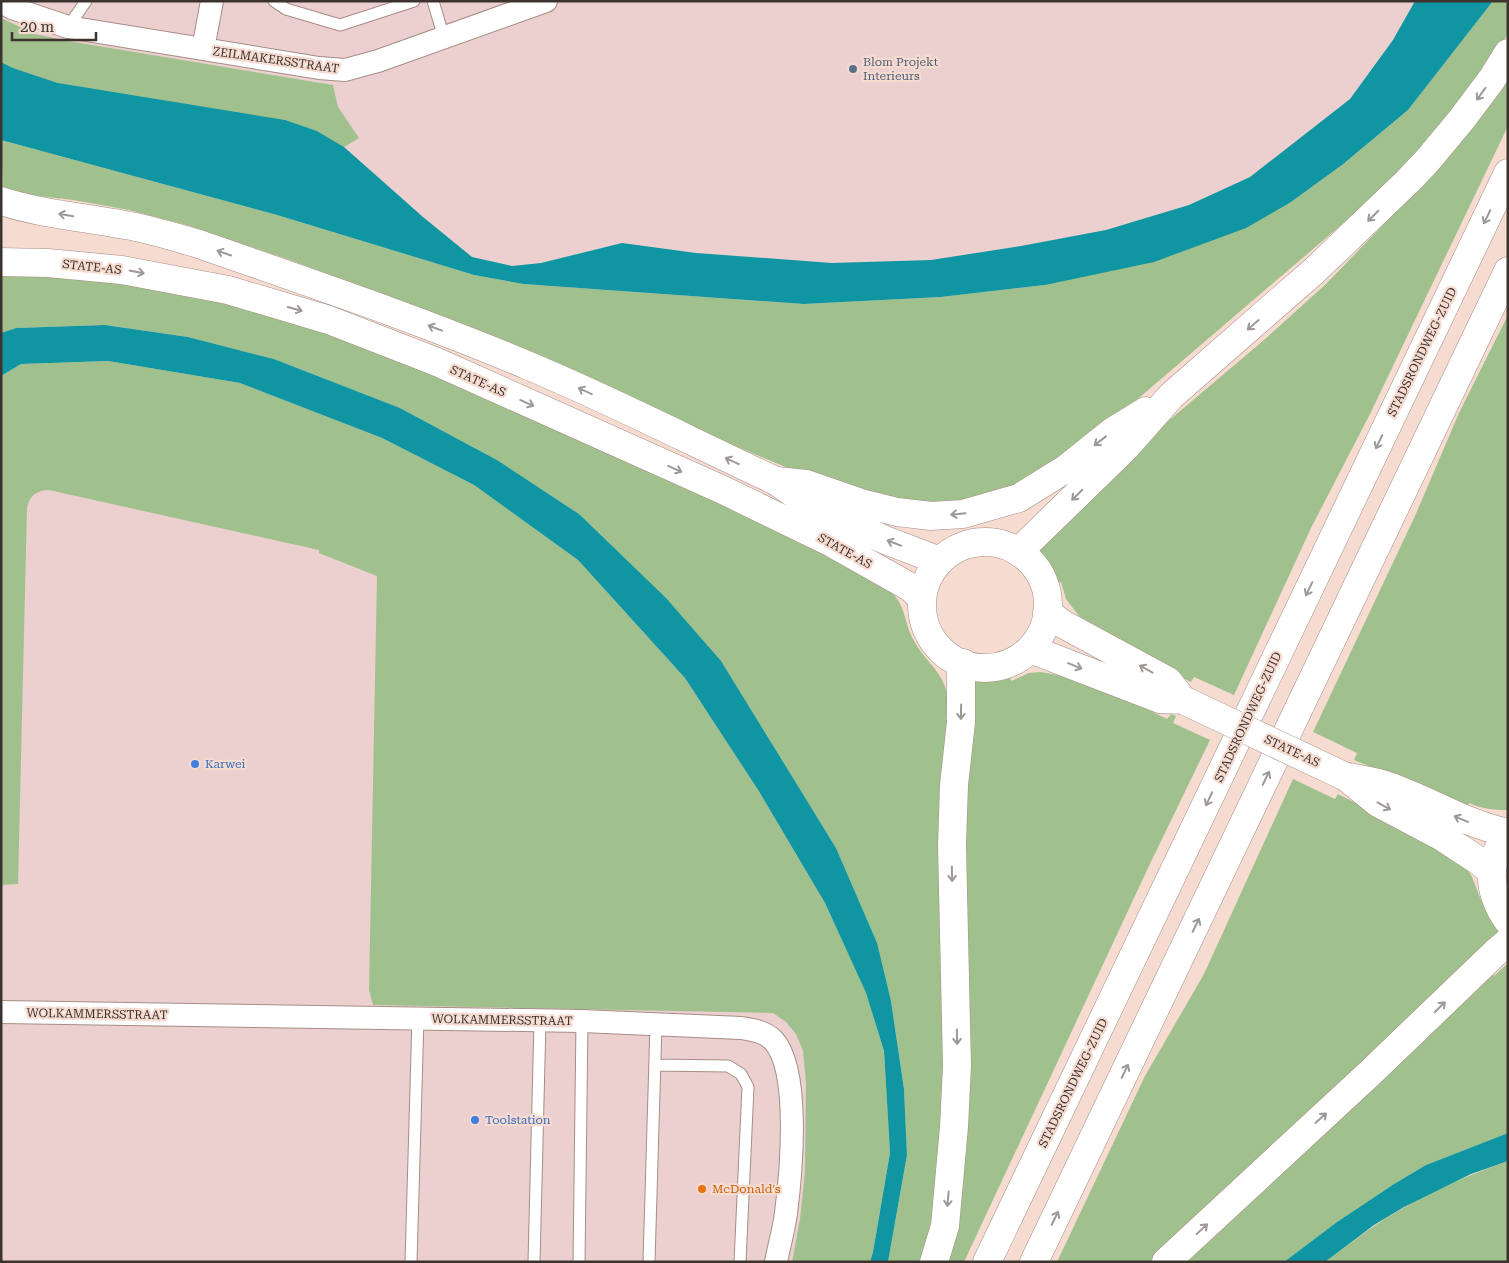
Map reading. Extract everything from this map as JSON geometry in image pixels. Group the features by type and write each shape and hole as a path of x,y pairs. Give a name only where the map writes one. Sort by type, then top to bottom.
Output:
{"main road":[{"path":"1018,552 1126,447 1170,396 1314,271 1408,181 1462,119 1492,79 1508,53"},
{"name":"STADSRONDWEG-ZUID","path":"987,1262 1508,173"},
{"name":"STATE-AS","path":"1,201 28,210 110,222 162,233 411,319 474,343 555,377 776,481 806,502 885,540 940,560"},
{"name":"STATE-AS","path":"1,214 28,210"},
{"name":"STATE-AS","path":"1,262 48,263 122,270 228,290 345,326 437,362 731,494 832,543 910,587 922,598"},
{"path":"1034,1262 1508,271"},
{"path":"776,481 806,484 862,503 897,512 931,516 963,514 1018,498 1067,468 1112,432 1170,396"},
{"path":"992,542 1006,545 1029,560 1038,571 1044,584 1047,598 1047,612 1044,625 1030,649 1018,658 1005,664 991,667 977,667 948,656 936,644 928,630 923,614 922,598 925,584 940,560 964,545 992,542"},
{"name":"STATE-AS","path":"1047,612 1061,623 1168,681 1183,700"},
{"name":"STATE-AS","path":"1030,649 1160,699 1183,700 1346,776 1387,785 1466,821 1508,835"},
{"path":"934,1262 945,1226 957,1075 952,845 954,785 961,722 963,663"},
{"name":"STATE-AS","path":"1346,776 1378,803 1444,838 1492,872"},
{"path":"1508,835 1501,843 1494,858 1492,872 1492,889 1498,906 1508,921"},
{"path":"1166,1262 1508,942"}],"street":[{"path":"203,49 212,1"},
{"name":"ZEILMAKERSSTRAAT","path":"1,2 12,8 68,26 320,68 346,70 444,38 507,8 546,1"},
{"name":"WOLKAMMERSSTRAAT","path":"1,1012 582,1021 755,1030 773,1040 782,1055 789,1080 790,1165 786,1214 776,1262"}],"lane":[{"path":"68,26 86,1"},
{"path":"274,1 286,9 340,25 414,1"},
{"path":"433,1 444,38"},
{"path":"411,1262 418,1018"},
{"path":"534,1262 540,1021"},
{"path":"579,1262 582,1021"},
{"path":"649,1262 656,1024"},
{"path":"654,1065 728,1066 741,1074 748,1087 740,1262"}],"shaded area":[{"path":"1,1 1452,1 1307,166 1091,258 515,274 1,95"},
{"path":"1,352 703,662 880,1262 1,1262"}],"green space":[{"path":"1493,1 1508,1 1508,34 1488,63 1403,172 1119,415 1028,482 979,499 935,503 910,502 835,484 788,468 733,445 576,371 492,335 290,260 190,226 129,210 73,200 3,192 1,140 277,215 474,275 523,284 804,304 941,297 1045,285 1291,202 1342,165 1408,110"},
{"path":"1,18 35,34 68,41 333,85 338,107 359,138 344,147 317,131 58,83 13,68 1,62"},
{"path":"1508,71 1508,126 1370,414 1311,528 1234,695 1194,677 1191,682 1167,670 1079,616 1066,599 1061,582 1058,583 1047,562 1037,551 1140,445 1264,340 1326,284 1415,190"},
{"path":"1,271 73,275 191,294 295,322 397,357 833,554 871,577 896,597 917,646 944,683 948,705 946,720 950,721 948,1071 932,1218 921,1262 888,1262 907,1155 904,1089 891,1001 876,943 836,848 783,763 579,514 497,460 400,408 274,359 188,337 105,325 16,328 1,333"},
{"path":"1508,315 1508,810 1498,810 1479,807 1469,803 1468,807 1354,760 1357,753 1313,732 1415,516 1459,413"},
{"path":"108,361 240,383 382,438 474,485 578,560 685,678 760,793 825,903 866,993 884,1051 890,1153 870,1262 792,1262 800,1219 805,1172 806,1083 803,1051 796,1034 786,1022 773,1013 373,1005 369,990 377,576 319,553 319,550 49,490 41,491 32,497 27,508 18,884 1,885 1,376 21,364"},
{"path":"1040,672 1064,676 1151,706 1149,710 1167,719 1171,714 1176,716 1173,723 1210,740 1148,868 964,1262 945,1262 964,786 975,681 988,682 1010,677 1011,681 1029,673"},
{"path":"1293,779 1335,799 1338,794 1408,830 1467,869 1481,900 1483,900 1501,932 1358,1070 1151,1262 1057,1262 1145,1076 1204,974"},
{"path":"1508,963 1508,1133 1426,1165 1337,1222 1284,1262 1184,1262 1491,972 1494,976"},
{"path":"1508,1161 1508,1262 1325,1262 1374,1226 1417,1200 1455,1182"}],"water":[{"path":"1415,1 1493,1 1408,110 1342,165 1291,202 1246,228 1154,262 1045,285 941,297 804,304 523,284 474,275 277,215 1,140 1,62 58,83 285,120 317,131 344,147 423,217 472,257 512,266 541,263 622,243 696,253 832,263 931,260 1106,230 1189,205 1250,177 1350,99 1393,40"},
{"path":"105,325 188,337 274,359 400,408 497,460 579,514 666,598 721,661 836,848 877,943 891,1001 904,1089 907,1155 888,1262 870,1262 890,1153 884,1051 866,993 825,903 760,793 685,678 578,560 474,485 382,438 240,383 108,361 21,364 1,376 1,333 16,328"},
{"path":"1508,1133 1508,1161 1471,1174 1404,1207 1374,1225 1325,1262 1284,1262 1337,1222 1426,1165"}],"place":[{"name":"Blom Projekt Interieurs","path":"853,69"},
{"name":"Karwei","path":"195,764"},
{"name":"Toolstation","path":"475,1120"},
{"name":"McDonald's","path":"702,1189"}]}
